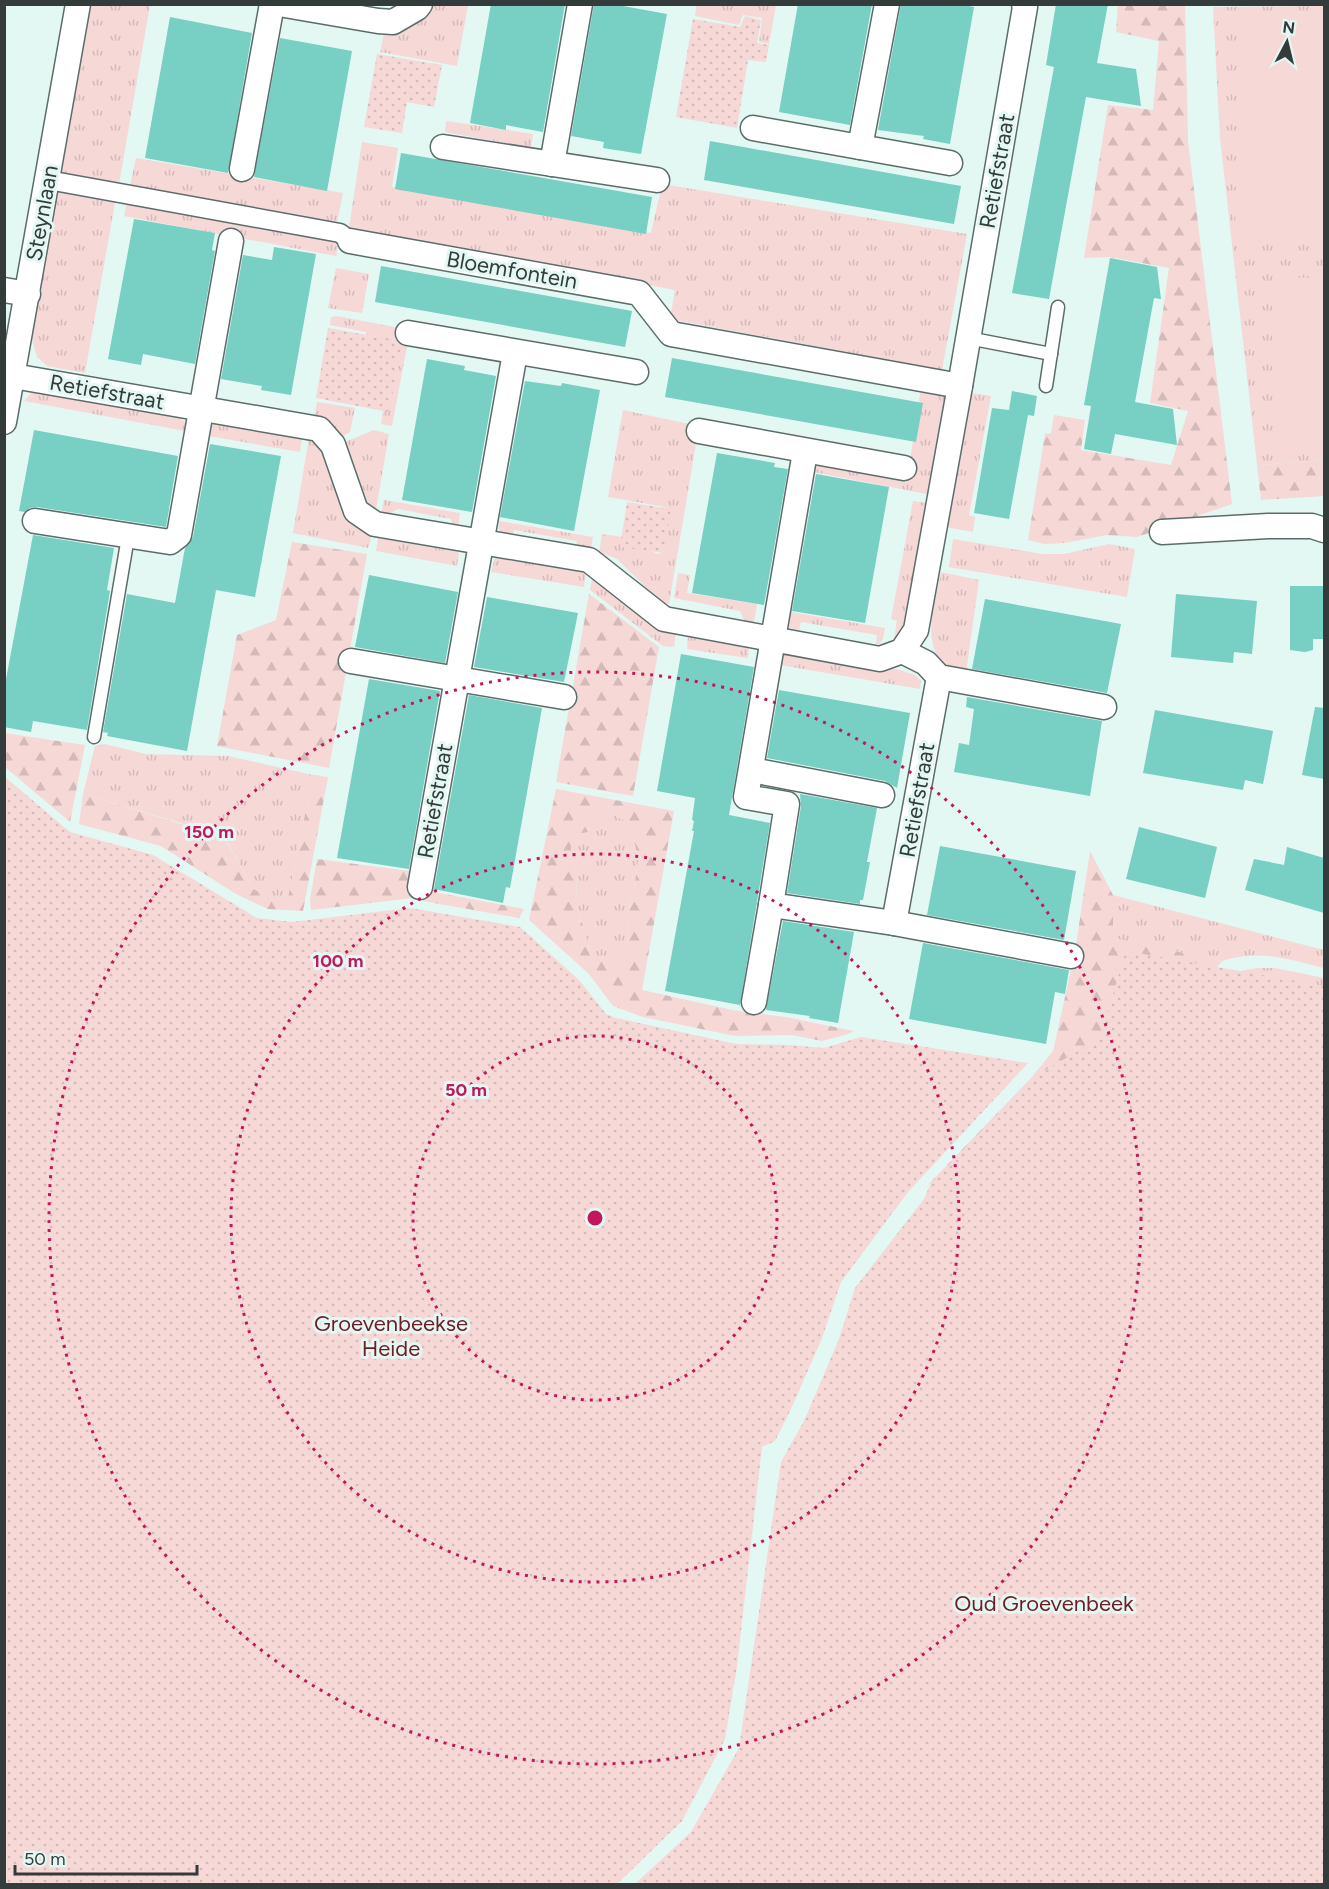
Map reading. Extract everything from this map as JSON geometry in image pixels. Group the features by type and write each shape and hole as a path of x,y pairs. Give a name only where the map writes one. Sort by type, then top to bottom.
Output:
{"street":[{"name":"Steynlaan","path":"4,422 13,375 16,292 48,180 78,4"},
{"path":"242,169 272,4"},
{"path":"279,4 393,22 420,4"},
{"path":"552,164 580,4"},
{"path":"860,147 887,4"},
{"name":"Retiefstraat","path":"13,375 319,429 333,445 356,511 375,524 589,561 663,619 880,659 902,651 915,630 960,386 1024,4"},
{"path":"753,128 950,163"},
{"path":"443,147 657,180"},
{"name":"Bloemfontein","path":"48,180 340,233 350,241 639,293 671,334 960,386"},
{"path":"35,521 170,542 178,535 231,242"},
{"path":"408,333 636,372"},
{"name":"Retiefstraat","path":"420,887 515,353"},
{"path":"699,431 805,452 904,468"},
{"path":"754,1002 787,804 747,797 805,452"},
{"path":"1161,532 1268,526 1312,526 1324,530"},
{"path":"902,651 926,663 939,677 1104,707"},
{"path":"351,662 564,698"},
{"name":"Retiefstraat","path":"894,923 939,677"},
{"name":"Retiefstraat","path":"752,770 882,795"},
{"path":"771,905 894,923 1071,956"}],"lane":[{"path":"1046,387 1058,307"},
{"path":"968,338 1051,354"},
{"path":"94,737 128,537"}],"green space":[{"path":"92,5 150,5 118,190 54,179 61,167"},
{"path":"434,5 468,5 457,66 380,52 384,34 413,26"},
{"path":"697,5 776,5 769,44 759,42 762,18 743,15 739,25 695,16"},
{"path":"1118,5 1185,5 1188,141 1232,504 1137,537 1107,535 1064,543 1044,544 1028,540 1045,434 1051,433 1054,415 1085,420 1081,450 1171,465 1188,411 1150,403 1169,268 1110,257 1084,258 1108,105 1153,110 1159,41 1116,32"},
{"path":"1324,6 1324,460 1257,465 1220,138 1213,7"},
{"path":"1238,15 1324,16 1324,243 1235,242"},
{"path":"745,16 761,20 757,43 769,45 766,62 748,60 737,128 676,117 693,19 740,27"},
{"path":"377,54 442,65 434,107 407,102 402,133 364,127"},
{"path":"446,121 533,134 531,148 445,132"},
{"path":"362,142 398,148 392,187 651,233 662,184 967,234 942,370 670,319 675,290 349,228"},
{"path":"136,158 343,193 336,228 129,191"},
{"path":"54,185 116,197 85,373 47,366 37,357 31,336 55,202"},
{"path":"127,201 339,240 336,256 124,216"},
{"path":"336,268 369,274 362,313 328,308"},
{"path":"1272,277 1324,278 1324,453 1273,453"},
{"path":"337,316 410,330 392,426 381,424 394,344 366,341 366,332 330,325 331,317"},
{"path":"328,328 402,341 389,412 316,398"},
{"path":"921,388 946,393 927,494 813,472 814,462 908,474"},
{"path":"34,390 177,416 185,422 185,431 24,401"},
{"path":"971,393 991,396 969,515 975,517 973,532 947,527"},
{"path":"317,402 355,408 350,432 343,436 329,422 314,419"},
{"path":"623,410 699,426 669,604 661,602 617,559 599,552 602,534 643,540 642,547 657,554 663,553 665,547 661,538 665,507 608,497"},
{"path":"219,421 302,437 300,452 209,436 211,424"},
{"path":"374,430 389,434 376,510 367,507 345,442"},
{"path":"309,438 318,441 325,452 355,525 369,535 371,540 368,548 293,533"},
{"path":"1324,460 1324,496 1261,500 1257,465"},
{"path":"384,500 460,513 458,527 452,525 451,519 398,509 387,515 381,514"},
{"path":"913,501 927,503 906,629 894,639 897,621 891,619"},
{"path":"627,502 671,509 664,553 620,547"},
{"path":"499,521 593,537 590,552 576,550 577,541 514,530 511,539 499,536"},
{"path":"378,538 459,552 457,566 376,551"},
{"path":"953,539 1042,554 1064,554 1109,544 1135,549 1127,597 949,567"},
{"path":"292,542 367,554 329,768 217,746 237,635 276,620"},
{"path":"495,558 586,572 584,587 491,572"},
{"path":"941,572 979,580 966,673 948,666 939,658 934,648 933,609"},
{"path":"678,573 690,575 687,593 757,604 754,622 744,620 740,611 674,598"},
{"path":"593,574 676,632 674,647 663,646 590,590"},
{"path":"589,594 659,647 633,796 556,782"},
{"path":"791,612 885,628 883,639 876,644 877,635 801,622 799,630 789,628"},
{"path":"688,634 749,644 748,658 687,649"},
{"path":"782,650 900,670 915,675 921,681 920,689 780,665"},
{"path":"4,733 85,745 70,822 5,767"},
{"path":"105,744 146,754 228,756 313,775 288,898 273,898 253,889 224,836 83,794 95,746"},
{"path":"313,775 328,777 303,911 268,909 236,894 161,846 79,824 83,794 224,837 253,889 273,898 288,898"},
{"name":"Groevenbeekse Heide","path":"5,777 70,832 153,855 257,918 292,922 410,908 520,927 579,980 606,1014 616,1018 736,1044 824,1048 861,1037 1028,1063 908,1192 841,1282 822,1338 791,1409 775,1441 762,1447 737,1666 725,1739 682,1821 617,1884 5,1884"},
{"path":"556,789 674,811 642,990 732,1010 786,1017 854,1031 822,1041 792,1035 735,1036 643,1017 613,1006 589,974 529,920","holes":["593,803 602,810 631,823 638,861 628,912 627,954 620,962 591,956 576,900 577,875 571,856 571,835 588,832"]},
{"path":"592,802 602,810 631,823 638,861 628,912 627,954 620,962 591,956 576,900 577,875 571,856 571,834 588,832"},
{"path":"1090,851 1113,895 1113,938 1222,961 1207,979 975,1179 929,1184 1032,1077 1053,1051 1075,952"},
{"path":"317,859 409,871 407,886 415,888 413,898 311,910 310,899"},
{"path":"423,890 524,909 519,918 423,901"},
{"path":"1113,895 1324,950 1324,968 1261,956 1236,957 1222,961 1113,938"},
{"name":"Oud Groevenbeek","path":"1126,951 1324,986 1324,1884 635,1884 691,1832 739,1748 781,1462 805,1419 839,1339 855,1288 924,1199 931,1183 1032,1078 1090,1044 1102,1030"},
{"path":"1258,968 1275,968 1324,978 1324,988 1224,974"}],"building":[{"path":"491,4 565,4 543,132 506,125 506,130 470,123"},
{"path":"594,4 612,4 667,14 641,154 603,148 604,142 571,136"},
{"path":"798,4 872,4 850,125 779,112"},
{"path":"901,4 960,4 974,7 950,144 923,139 924,136 878,130"},
{"path":"1056,4 1108,4 1097,63 1136,69 1141,106 1086,97 1049,299 1012,293 1054,67 1046,65"},
{"path":"170,17 252,33 228,173 145,158"},
{"path":"280,38 352,51 327,191 254,177"},
{"path":"710,141 961,186 954,224 704,180"},
{"path":"401,153 652,197 646,234 395,189"},
{"path":"134,219 215,233 212,250 215,251 195,364 143,354 141,365 108,359"},
{"path":"274,247 316,254 291,395 261,390 262,386 221,379 243,255 272,260"},
{"path":"1110,258 1157,267 1161,299 1154,298 1135,402 1173,409 1177,445 1115,434 1111,454 1084,449 1091,406 1084,405"},
{"path":"381,266 632,311 625,347 375,302"},
{"path":"672,358 923,403 916,442 665,397"},
{"path":"427,359 465,366 464,370 496,376 472,512 402,500"},
{"path":"525,381 561,386 562,383 600,390 574,531 500,517"},
{"path":"1012,391 1037,396 1034,416 1028,415 1009,519 974,513 992,408 1009,410"},
{"path":"34,430 178,456 166,527 37,507 25,512 19,511"},
{"path":"210,444 281,456 255,597 216,590 187,751 107,736 108,733 103,732 127,594 175,603 185,548 193,537"},
{"path":"717,453 775,463 774,467 788,469 764,605 692,593"},
{"path":"816,474 889,487 865,623 792,611"},
{"path":"33,535 114,548 107,590 110,591 87,730 33,721 31,732 4,727 4,690"},
{"path":"369,575 458,592 445,663 355,647"},
{"path":"1290,586 1324,586 1324,639 1313,639 1313,650 1305,652 1290,650"},
{"path":"1176,594 1257,601 1252,654 1234,652 1233,663 1171,657"},
{"path":"487,597 578,613 564,682 474,667"},
{"path":"985,599 1121,624 1107,693 972,669"},
{"path":"681,654 754,667 729,815 770,823 740,1005 665,991 694,831 692,831 694,821 692,820 695,798 657,791"},
{"path":"369,679 440,691 409,869 337,858"},
{"path":"779,690 910,713 897,788 885,781 767,758"},
{"path":"469,695 542,708 510,888 506,887 503,903 434,889"},
{"path":"967,697 1102,721 1090,796 954,772 959,743 969,745 974,709 966,707"},
{"path":"1315,707 1324,708 1324,779 1302,775"},
{"path":"1155,710 1273,731 1263,784 1245,780 1243,790 1143,773"},
{"path":"800,794 877,808 867,862 870,862 863,900 860,900 860,904 787,893 801,806"},
{"path":"1139,827 1217,847 1205,898 1126,879"},
{"path":"940,846 1076,871 1064,940 927,915"},
{"path":"1287,847 1324,858 1324,913 1245,890 1254,859 1284,865"},
{"path":"783,921 854,932 838,1023 809,1018 810,1016 766,1010"},
{"path":"923,943 1069,970 1065,994 1055,992 1046,1044 909,1019"}]}
